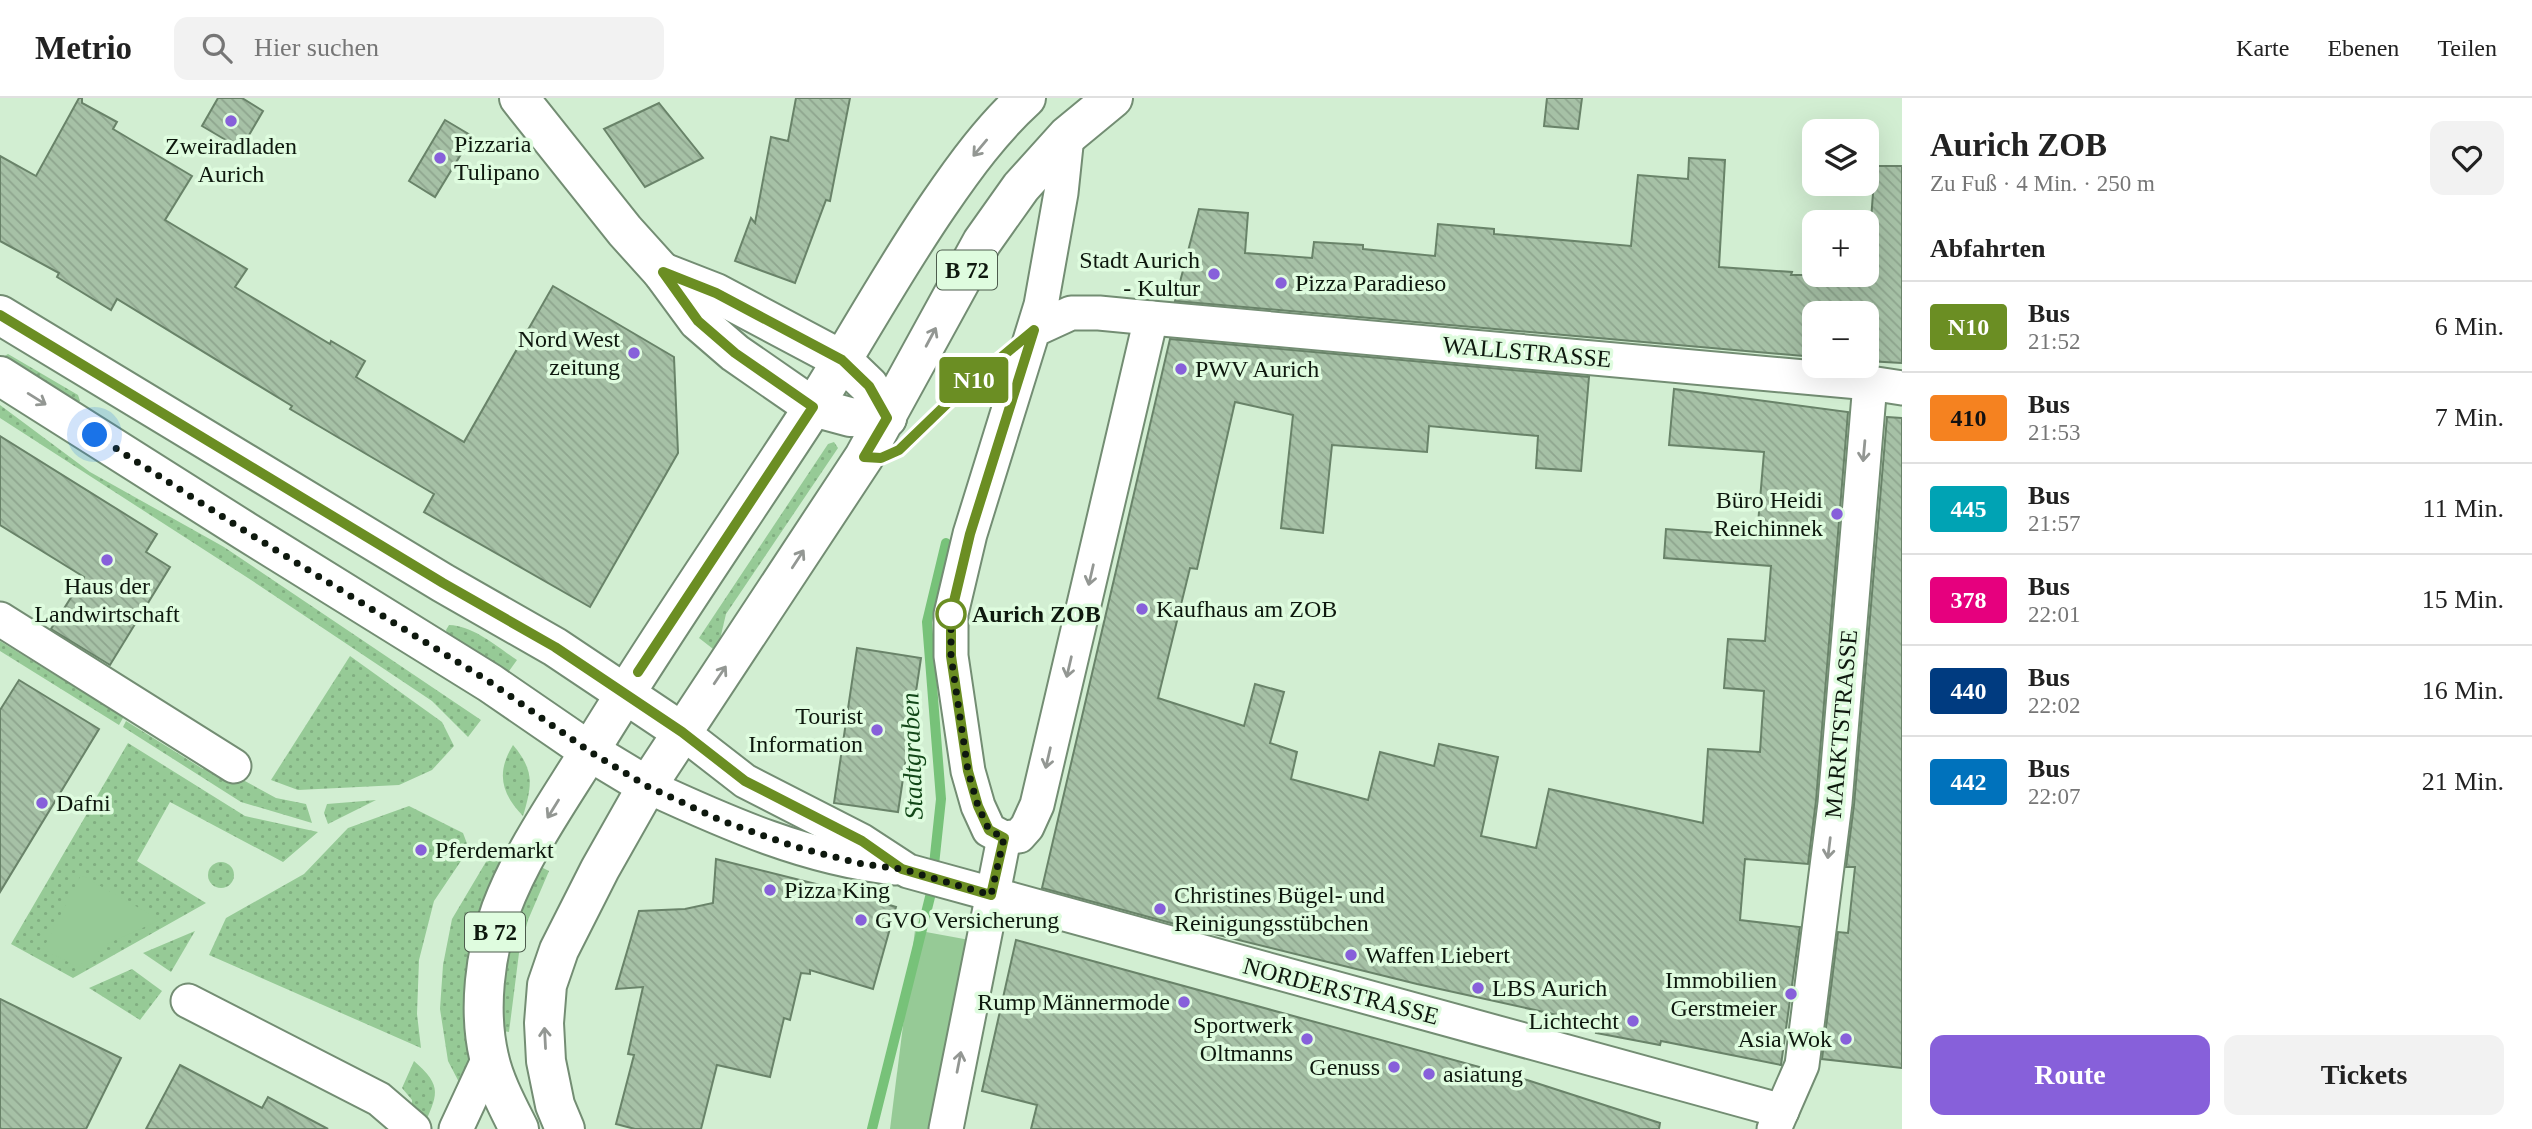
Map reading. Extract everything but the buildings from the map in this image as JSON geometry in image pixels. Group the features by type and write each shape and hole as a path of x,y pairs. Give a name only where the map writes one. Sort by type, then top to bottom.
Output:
{"main road":[{"path":"519,98 625,232 663,272 698,321 735,353 813,407 850,417 887,418"},
{"name":"B 72","path":"565,1129 555,1105 546,1061 544,1023 547,985 559,950 582,903 647,786 799,558 887,418 982,242 1021,187 1067,136 1113,98"},
{"name":"B 72","path":"519,1129 489,1058 486,973 501,910 535,839 625,692 813,407 928,220 1009,103"},
{"path":"663,272 716,293 842,360 869,386 887,418"},
{"path":"0,315 443,583 555,647 682,732"},
{"path":"0,376 490,682 589,751 647,786"}],"street":[{"path":"1067,136 1061,193 1041,305 970,534 951,614 951,656 968,771 978,806 989,830 1004,838 1019,836 1027,827 1037,806 1151,318"},
{"name":"WALLSTRASSE","path":"1034,330 1071,313 1100,313 1886,385"},
{"name":"MARKTSTRASSE","path":"1778,1120 1802,1065 1886,385"},
{"path":"0,619 234,766"},
{"name":"NORDERSTRASSE","path":"682,732 745,781 862,841 905,870"},
{"name":"NORDERSTRASSE","path":"647,786 722,821 796,847 862,864 905,870 1778,1120"},
{"path":"946,1129 1004,838"},
{"path":"188,1001 379,1099 414,1129"},
{"path":"456,1129 489,1058"}],"green space":[{"path":"8,354 78,395 80,401 75,403 5,362 3,357"},
{"path":"0,405 90,472 224,547 481,720 468,737 432,701 0,418"},
{"path":"834,442 838,448 726,614 717,652 699,638 828,444"},
{"path":"449,625 476,633 517,660 507,674 447,633"},
{"path":"0,641 78,689 83,682 128,709 119,725 0,651"},
{"path":"350,656 442,722 454,746 432,770 399,785 298,790 271,780"},
{"path":"126,721 203,769 208,761 276,798 306,804 312,823 241,802 123,727"},
{"path":"128,743 245,816 318,832 283,862 170,802 137,861 206,903 73,978 11,944"},
{"path":"513,745 525,763 530,779 523,816 510,799 503,782 504,765"},
{"path":"376,800 328,824 324,813 327,804"},
{"path":"409,806 463,833 469,849 434,901 419,960 417,1014 421,1048 209,955 226,918 304,874 348,828"},
{"path":"493,850 504,851 475,931 470,1060 461,1086 448,1061 440,1009 443,965 452,919"},
{"path":"221,862 230,866 234,875 230,884 221,888 212,884 208,875 212,866"},
{"path":"541,867 549,871 528,920 519,953 509,1032 503,1031 504,983 511,937 522,901"},
{"path":"81,875 160,920 107,944 78,967 43,949"},
{"path":"915,930 975,941 934,1129 890,1129"},
{"path":"195,931 171,972 143,953"},
{"path":"132,969 162,991 140,1020 89,988"},
{"path":"414,1061 430,1078 435,1092 423,1128 412,1121 412,1100 402,1088"}],"waterway":[{"name":"Stadtgraben","path":"872,1129 931,893 941,799 927,622 946,543"}],"bus line":[{"name":"N10","path":"0,315 443,583 555,647 682,732 745,781 862,841 902,869 991,895 1004,838 989,830 978,806 968,771 951,656 951,614 970,534 1034,330 956,395 899,450 881,458 864,457 887,418 869,386 842,360 716,293 663,272 698,321 735,353 813,407 638,672"}],"place":[{"name":"Zweiradladen Aurich","path":"231,121"},
{"name":"Pizzaria Tulipano","path":"440,158"},
{"name":"Stadt Aurich - Kultur","path":"1214,274"},
{"name":"Pizza Paradieso","path":"1281,283"},
{"name":"Nord West zeitung","path":"634,353"},
{"name":"PWV Aurich","path":"1181,369"},
{"name":"Büro Heidi Reichinnek","path":"1837,514"},
{"name":"Haus der Landwirtschaft","path":"107,560"},
{"name":"Kaufhaus am ZOB","path":"1142,609"},
{"name":"Aurich ZOB","path":"951,614"},
{"name":"Tourist Information","path":"877,730"},
{"name":"Dafni","path":"42,803"},
{"name":"Pferdemarkt","path":"421,850"},
{"name":"Pizza King","path":"770,890"},
{"name":"Christines Bügel- und Reinigungsstübchen","path":"1160,909"},
{"name":"GVO Versicherung","path":"861,920"},
{"name":"Waffen Liebert","path":"1351,955"},
{"name":"LBS Aurich","path":"1478,988"},
{"name":"Immobilien Gerstmeier","path":"1791,994"},
{"name":"Rump Männermode","path":"1184,1002"},
{"name":"Lichtecht","path":"1633,1021"},
{"name":"Sportwerk Oltmanns","path":"1307,1039"},
{"name":"Asia Wok","path":"1846,1039"},
{"name":"Genuss","path":"1394,1067"},
{"name":"asiatung","path":"1429,1074"}],"route":[{"path":"95,435 490,682 589,751 647,786 722,821 796,847 862,864 902,869 991,895 1004,838 989,830 978,806 968,771 951,656 951,614"}]}
